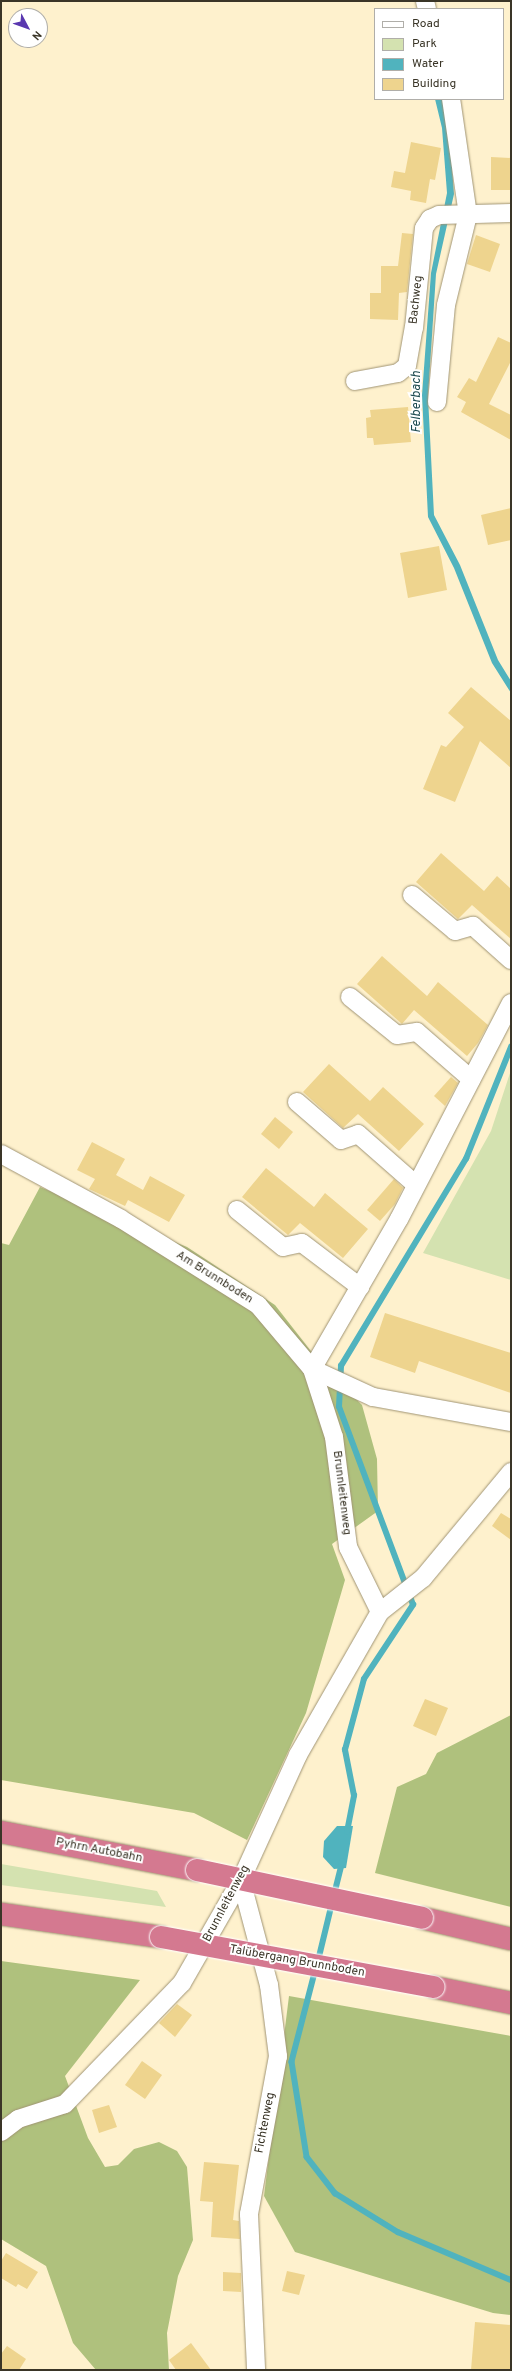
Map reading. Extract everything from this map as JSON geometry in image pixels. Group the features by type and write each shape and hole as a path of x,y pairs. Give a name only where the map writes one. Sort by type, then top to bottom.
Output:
{"highway":[{"name":"Pyhrn Autobahn","path":"1,1832 197,1870 422,1918 511,1939"},
{"name":"Talübergang Brunnboden","path":"1,1914 161,1937 433,1987 511,2003"}],"street":[{"path":"437,402 453,216 451,100"},
{"path":"453,216 511,213"},
{"name":"Bachweg","path":"355,381 398,374 407,366 414,328 424,228 430,219 453,216"},
{"path":"412,896 454,931 473,926 511,960"},
{"path":"350,997 396,1035 417,1032 471,1079"},
{"path":"320,1373 360,1287 416,1185 511,1003"},
{"path":"297,1102 341,1140 358,1134 416,1185"},
{"name":"Am Brunnboden","path":"1,1154 121,1219 258,1305 320,1373 374,1397 511,1422"},
{"path":"237,1210 283,1247 302,1243 360,1287"},
{"name":"Brunnleitenweg","path":"320,1373 334,1437 348,1547 380,1612"},
{"name":"Brunnleitenweg","path":"1,2132 18,2119 65,2104 182,1983 241,1880 298,1755 380,1612 418,1582 511,1472"},
{"name":"Fichtenweg","path":"241,1880 269,1985 278,2056 249,2214 256,2370"}],"green space":[{"path":"511,1070 511,1280 423,1253 491,1131"},
{"path":"40,1187 187,1247 275,1305 321,1364 362,1405 377,1459 378,1511 332,1544 345,1580 306,1713 247,1840 194,1813 1,1780 1,1243 9,1245"},
{"path":"511,1715 511,1907 375,1873 397,1787 426,1774 437,1753"},
{"path":"1,1864 157,1891 166,1907 1,1885"},
{"path":"1,1961 140,1980 65,2076 88,2138 105,2167 118,2165 134,2149 159,2142 177,2151 187,2167 193,2240 178,2276 167,2333 169,2370 96,2370 73,2343 46,2266 1,2239"},
{"path":"289,1996 511,2036 511,2315 493,2313 295,2252 264,2196"}],"water":[{"path":"435,100 442,100 449,128 454,194 436,274 428,397 434,515 460,565 498,660 511,681 511,693 492,663 454,568 428,517 422,395 431,273 447,193 442,128"},
{"path":"337,1826 353,1826 346,1868 334,1869 323,1857 324,1841"}],"building":[{"path":"411,142 441,148 435,180 430,179 426,203 410,200 411,191 391,187 394,171 405,173"},
{"path":"491,157 511,158 511,190 491,190"},
{"path":"402,233 413,234 407,292 399,293 398,320 370,319 370,293 381,293 381,266 398,266"},
{"path":"476,235 500,244 490,272 467,264"},
{"path":"498,337 511,343 511,361 489,404 511,415 511,440 461,412 466,402 457,397 469,378 476,382"},
{"path":"408,407 411,442 374,445 373,438 367,438 366,418 371,417 370,410"},
{"path":"511,508 511,540 488,545 481,515"},
{"path":"439,546 447,590 408,598 400,553"},
{"path":"471,687 511,721 511,768 480,741 455,802 423,789 441,745 446,747 464,727 448,713"},
{"path":"441,853 484,891 497,876 511,889 511,939 472,905 458,919 416,882"},
{"path":"382,956 427,996 438,982 488,1025 478,1043 467,1056 414,1010 402,1024 357,984"},
{"path":"329,1064 370,1101 383,1087 424,1124 399,1151 358,1114 343,1128 303,1092"},
{"path":"451,1077 458,1083 445,1106 434,1096"},
{"path":"275,1117 293,1132 279,1149 261,1134"},
{"path":"92,1142 125,1159 116,1175 143,1190 150,1176 185,1195 169,1222 128,1200 125,1206 89,1189 95,1179 77,1170"},
{"path":"266,1168 314,1207 325,1193 368,1229 343,1258 300,1223 288,1235 242,1197"},
{"path":"394,1179 403,1188 395,1204 380,1221 367,1210"},
{"path":"385,1313 511,1353 511,1393 419,1361 415,1373 370,1357"},
{"path":"501,1513 511,1519 511,1540 492,1526"},
{"path":"425,1699 448,1708 436,1736 413,1726"},
{"path":"177,2004 192,2015 175,2037 159,2023"},
{"path":"142,2061 162,2075 145,2099 125,2085"},
{"path":"109,2105 117,2127 99,2133 92,2110"},
{"path":"204,2162 239,2165 233,2220 239,2221 240,2239 211,2237 213,2202 200,2201"},
{"path":"6,2253 38,2272 27,2289 18,2284 16,2287 1,2278 1,2261"},
{"path":"287,2271 305,2275 299,2295 282,2291"},
{"path":"223,2272 241,2273 241,2292 223,2291"},
{"path":"475,2322 511,2325 511,2370 471,2370"},
{"path":"191,2343 211,2370 176,2370 169,2360"},
{"path":"7,2346 26,2359 19,2370 1,2370 1,2354"}],"waterway":[{"path":"347,1832 354,1796 345,1750 364,1679 413,1605 339,1407 341,1366 466,1159 511,1047"},
{"path":"334,1895 342,1862"},
{"path":"318,1961 332,1903"},
{"path":"316,1969 292,2062 307,2157 335,2193 398,2232 511,2280"}],"water label":[{"name":"Felberbach","path":"417,402"}]}
